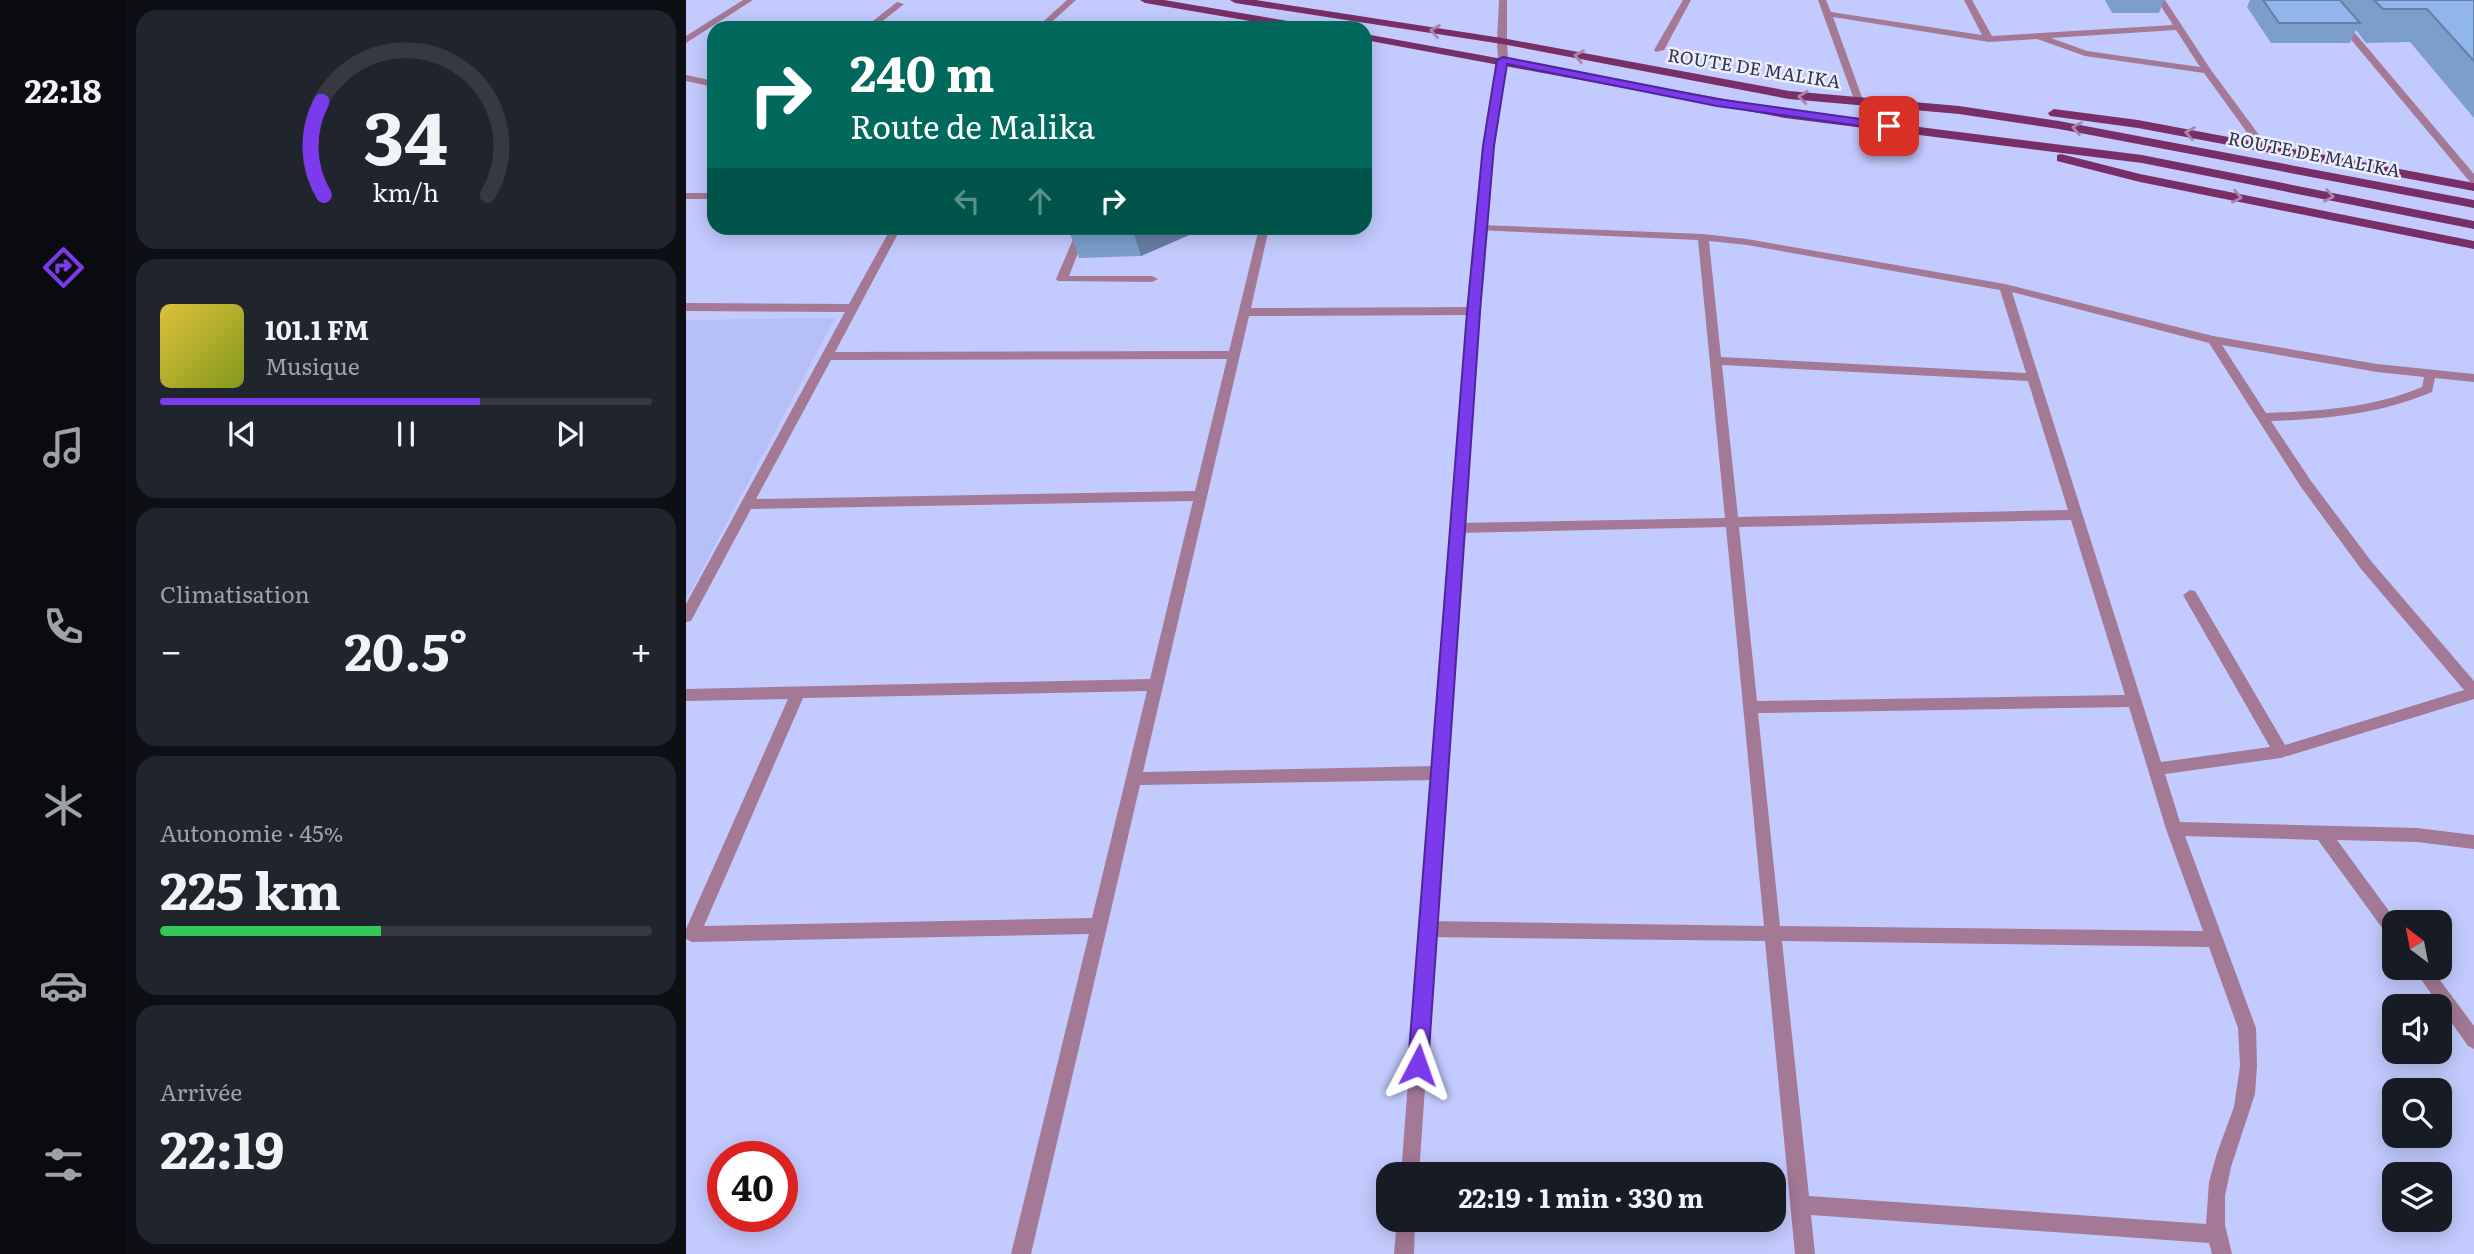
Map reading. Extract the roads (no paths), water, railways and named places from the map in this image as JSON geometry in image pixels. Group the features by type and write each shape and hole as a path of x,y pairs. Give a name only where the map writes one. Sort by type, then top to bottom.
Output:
{"main road":[{"path":"1145,0 1270,21"},
{"name":"ROUTE DE MALIKA","path":"1241,0 1502,41 1732,86 1858,103 1959,110 2145,140 2474,205"},
{"name":"ROUTE DE MALIKA","path":"1372,38 1503,60 1784,114 1980,136 2142,159 2474,225"},
{"path":"1959,110 2095,117 2474,187"},
{"path":"1980,136 2140,178 2474,245"}],"street":[{"path":"716,21 749,0"},
{"path":"1048,21 1072,0"},
{"path":"1411,1162 1473,312 1488,146 1503,60 1503,0"},
{"path":"1659,50 1687,0"},
{"path":"1822,0 1858,103"},
{"path":"1968,0 1989,39"},
{"path":"2162,0 2167,0"},
{"path":"2162,0 2207,71 2263,146"},
{"path":"2322,0 2474,180"},
{"path":"877,21 900,4"},
{"path":"1828,14 1989,39 2033,34 2179,27"},
{"path":"686,40 707,27"},
{"path":"2033,34 2085,53 2207,71"},
{"path":"686,78 707,82"},
{"path":"686,196 707,196"},
{"path":"1481,229 1703,237 1747,242 2005,287 2213,340 2377,368 2474,378"},
{"path":"686,617 892,235"},
{"path":"1080,235 1062,279 1152,279"},
{"path":"1021,1254 1262,235"},
{"path":"1703,237 1805,1254"},
{"path":"2005,287 2174,829 2212,939 2247,1028 2249,1063 2244,1104 2215,1192 2215,1234 2222,1254"},
{"path":"686,307 853,308"},
{"path":"1243,312 1473,312"},
{"path":"2155,769 2281,752 2474,692 2366,565 2261,417 2213,340"},
{"path":"827,356 1233,355"},
{"path":"1715,361 2033,377"},
{"path":"2261,417 2328,415 2408,399 2428,389 2430,373"},
{"path":"749,504 1199,496"},
{"path":"1457,527 2076,515"},
{"path":"2190,595 2281,752"},
{"path":"686,695 1155,685"},
{"path":"798,692 692,934 1098,926"},
{"path":"1749,707 2134,701"},
{"path":"1133,779 1438,773"},
{"path":"2174,829 2417,835 2474,842"},
{"path":"2322,832 2382,914"},
{"path":"1428,929 2212,939"},
{"path":"2430,980 2474,1040"},
{"path":"1800,1205 2215,1234"},
{"path":"1404,1254 1405,1232"}]}
